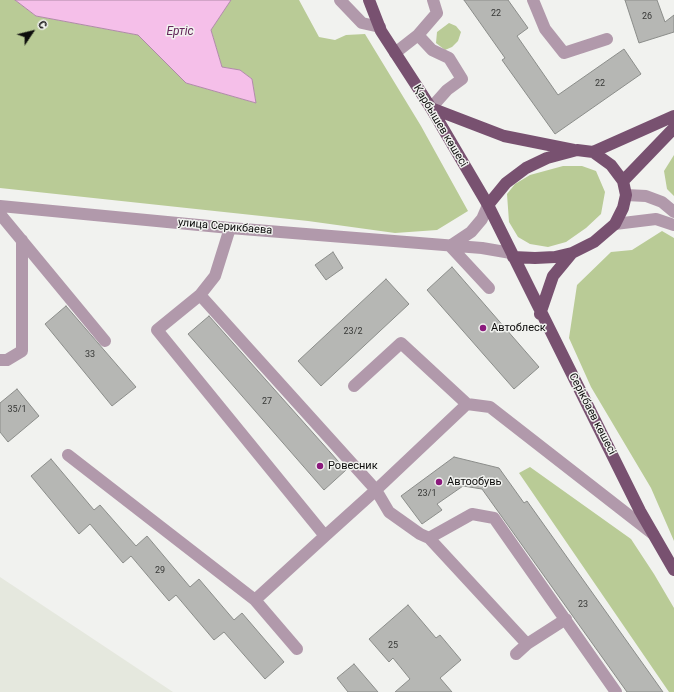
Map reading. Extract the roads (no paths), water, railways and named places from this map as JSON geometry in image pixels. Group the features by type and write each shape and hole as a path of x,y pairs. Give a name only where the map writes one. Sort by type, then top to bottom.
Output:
{"main road":[{"name":"Қарбышев көшесі","path":"369,0 380,27 431,108 488,205 512,255"},
{"path":"431,108 504,136 593,152 610,165 623,181 626,195 623,208 615,224 594,242 572,253 535,258 512,255"},
{"path":"593,152 674,116"},
{"path":"623,181 674,128"},
{"path":"488,205 506,183 526,168 547,158 577,150"},
{"path":"540,314 553,276 572,253"},
{"name":"Серікбаев көшесі","path":"512,255 540,314 654,535 674,570"}],"street":[{"path":"340,0 362,23 380,27"},
{"path":"395,53 418,35 436,13 433,0"},
{"path":"534,0 545,29 564,53 607,39"},
{"path":"418,35 432,50 449,58 462,79 447,90 431,108"},
{"path":"626,195 646,196 662,202 674,212"},
{"path":"488,205 482,220 450,246 489,288"},
{"name":"улица Серикбаева","path":"0,206 230,228 482,248 512,255"},
{"path":"0,214 105,341"},
{"path":"615,224 656,219 669,222 674,225"},
{"path":"230,228 215,276 200,295 157,330 325,536"},
{"path":"0,360 7,360 22,351 22,240"},
{"path":"200,295 376,490 390,512 420,534 429,538 527,644"},
{"path":"354,386 401,343 467,404 490,407 654,535"},
{"path":"255,600 376,490 467,404"},
{"path":"68,455 255,600 297,649"},
{"path":"429,538 472,514 494,518 616,692"},
{"path":"516,654 527,644 566,619"}],"water":[{"name":"Ертіс","path":"15,0 231,0 211,30 222,67 240,70 252,79 256,103 186,83 138,35 36,16"}],"place":[{"name":"Автоблеск","path":"483,328"},
{"name":"Ровесник","path":"320,466"},
{"name":"Автообувь","path":"439,482"}]}
